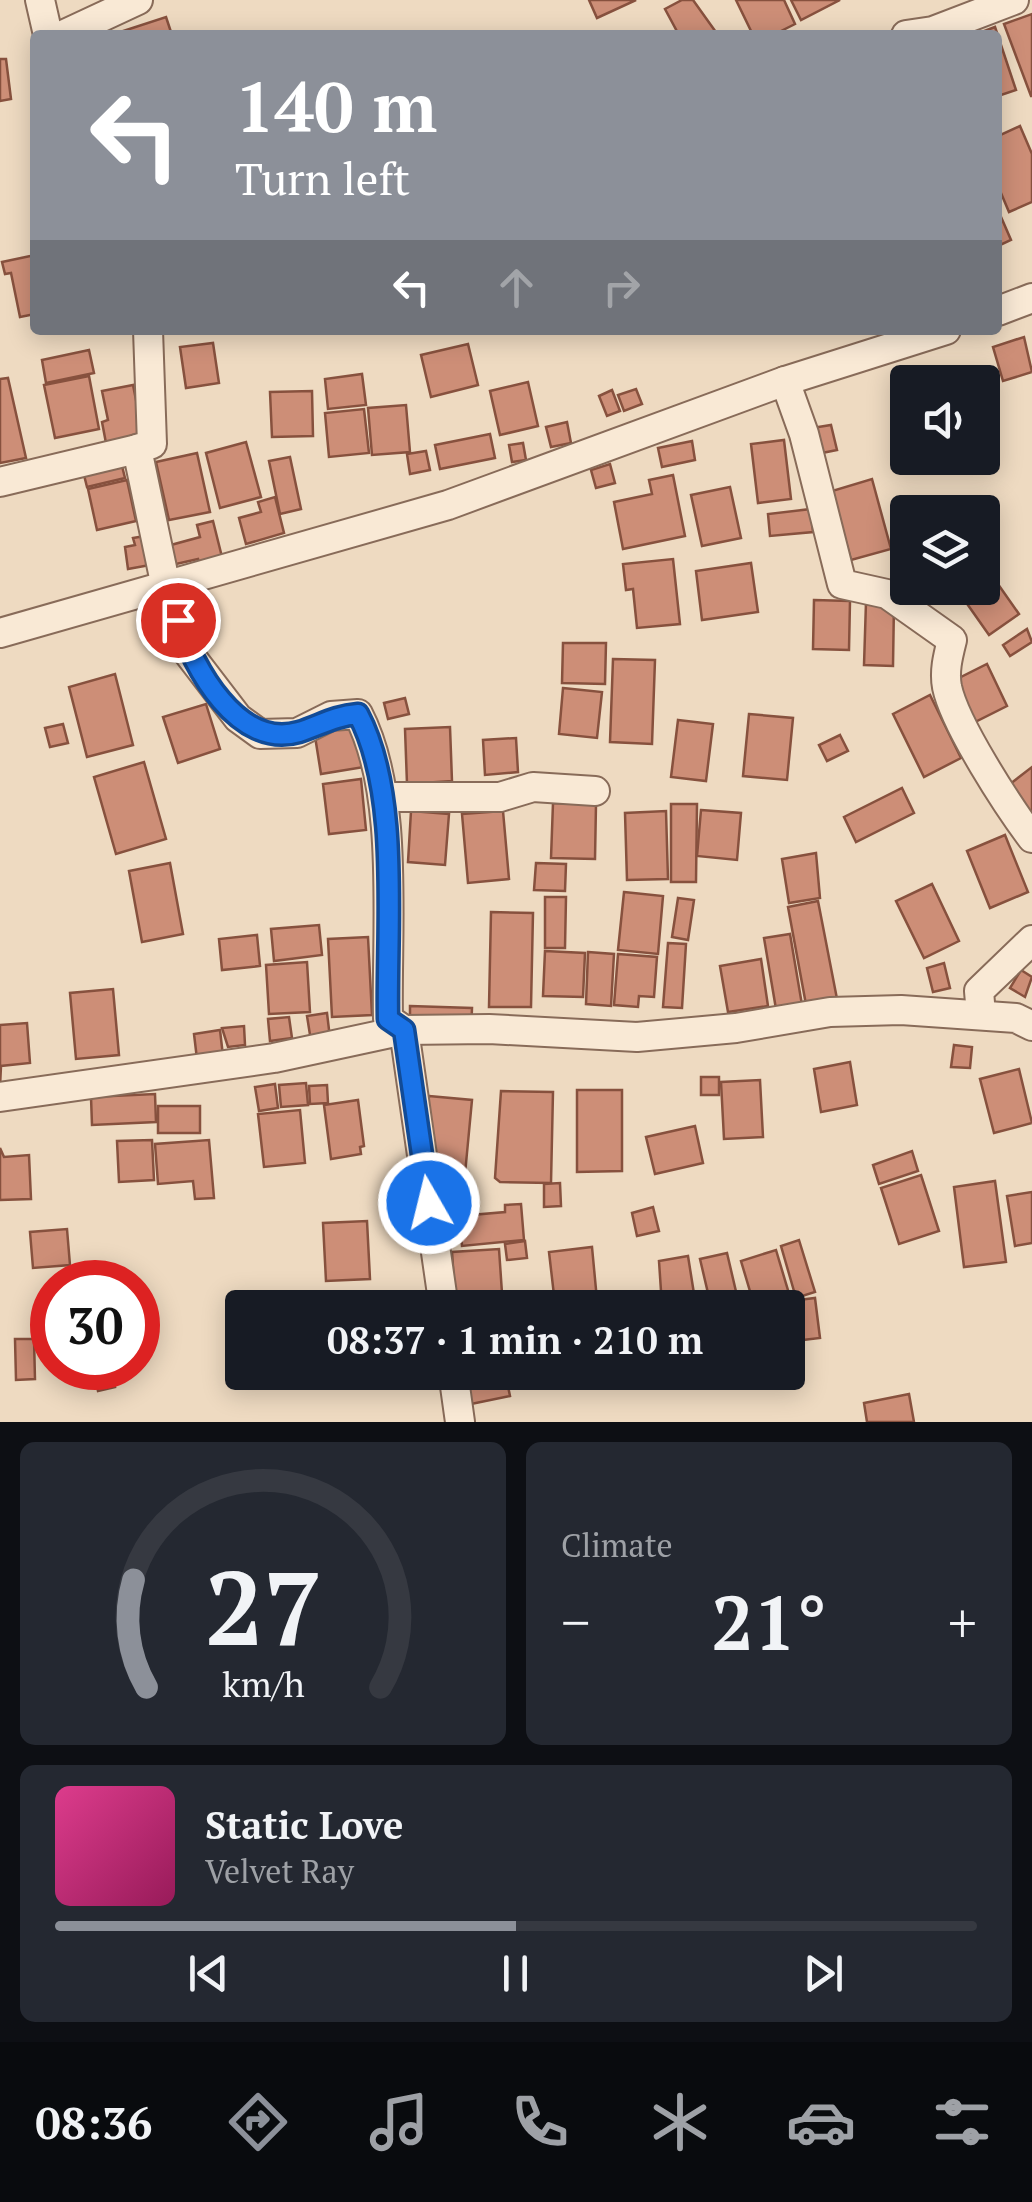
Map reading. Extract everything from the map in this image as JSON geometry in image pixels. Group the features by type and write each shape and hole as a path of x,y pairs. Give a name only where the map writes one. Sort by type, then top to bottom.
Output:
{"street":[{"path":"40,0 47,30"},
{"path":"73,30 138,0"},
{"path":"936,30 1014,0"},
{"path":"1002,309 1032,298"},
{"path":"0,482 152,444 148,335"},
{"path":"0,633 448,505 785,381 930,335"},
{"path":"785,381 804,434 842,584 888,594 952,640 946,667 947,689 1002,798 1032,838"},
{"path":"137,449 166,587 189,654 238,718 260,734 297,733 331,716 358,714 374,744 373,766 383,797 388,1019 404,1030 441,1290"},
{"path":"383,797 500,797 533,787 596,790"},
{"path":"981,1015 979,991 1032,940"},
{"path":"0,1096 274,1058 404,1030 489,1028 637,1036 736,1028 830,1012 901,1010 1016,1018 1032,1026"},
{"path":"456,1390 460,1422"}],"building":[{"path":"589,0 636,0 597,18"},
{"path":"682,0 693,0 714,30 676,30 665,9"},
{"path":"736,0 784,0 795,24 783,30 751,30"},
{"path":"791,0 840,0 801,20"},
{"path":"1032,14 1032,96 1031,96 1004,24"},
{"path":"166,17 170,30 126,30"},
{"path":"1002,48 1016,90 1002,95"},
{"path":"0,59 6,59 11,99 0,101"},
{"path":"1020,126 1032,154 1032,202 1009,212 1002,195 1002,134"},
{"path":"1002,219 1011,240 1002,244"},
{"path":"30,256 30,315 20,317 11,273 5,274 2,262"},
{"path":"1024,337 1032,372 1003,381 993,347"},
{"path":"213,343 219,383 186,388 180,347"},
{"path":"468,344 478,385 431,397 421,355"},
{"path":"89,350 94,373 46,383 42,360"},
{"path":"362,374 366,405 328,409 325,379"},
{"path":"89,376 99,429 55,438 44,385"},
{"path":"8,378 26,458 0,463 0,379"},
{"path":"528,382 538,426 500,435 490,391"},
{"path":"133,385 143,435 106,443 102,422 108,420 102,391"},
{"path":"636,389 642,404 624,411 618,395"},
{"path":"612,390 620,411 607,416 599,396"},
{"path":"312,391 313,436 272,437 270,392"},
{"path":"406,405 410,452 372,455 368,408"},
{"path":"364,409 369,453 329,457 325,413"},
{"path":"567,422 571,443 551,447 546,427"},
{"path":"831,425 837,450 817,454 812,428"},
{"path":"490,434 495,458 440,469 435,445"},
{"path":"784,440 791,499 758,503 751,444"},
{"path":"692,441 695,460 662,467 658,448"},
{"path":"246,442 261,497 220,508 206,453"},
{"path":"523,443 526,460 512,462 509,445"},
{"path":"426,451 430,470 410,474 407,454"},
{"path":"197,453 210,512 169,520 156,462"},
{"path":"290,457 301,509 280,514 269,461"},
{"path":"120,458 125,478 87,487 82,467"},
{"path":"610,464 615,483 596,488 591,470"},
{"path":"673,475 685,536 623,549 614,502 652,494 649,480"},
{"path":"872,479 890,549 851,560 832,491"},
{"path":"127,480 136,521 97,530 88,489"},
{"path":"730,487 741,538 702,546 691,495"},
{"path":"275,497 284,533 246,544 239,518 261,512 258,502"},
{"path":"811,509 813,532 770,536 768,514"},
{"path":"213,521 223,561 200,566 198,559 176,564 171,545 200,537 197,525"},
{"path":"145,536 150,565 128,569 125,547 135,545 133,538"},
{"path":"673,559 680,624 637,628 633,589 626,590 623,564"},
{"path":"751,563 758,612 702,620 696,571"},
{"path":"1000,587 1019,614 989,635 968,605 1000,605"},
{"path":"814,600 850,601 849,650 813,649"},
{"path":"866,602 890,603 894,605 893,666 864,665"},
{"path":"1027,629 1032,642 1010,656 1003,645"},
{"path":"563,643 606,643 605,684 562,683"},
{"path":"613,659 655,660 652,744 610,742"},
{"path":"987,664 1007,706 971,724 951,682"},
{"path":"115,674 133,745 87,757 69,687"},
{"path":"563,688 602,692 597,738 559,734"},
{"path":"930,695 961,758 924,777 893,714"},
{"path":"405,698 409,714 388,719 384,703"},
{"path":"206,704 220,749 178,763 163,717"},
{"path":"749,714 793,718 787,780 743,776"},
{"path":"678,720 713,724 706,781 671,777"},
{"path":"358,723 364,767 321,774 314,730"},
{"path":"63,724 68,743 50,747 45,728"},
{"path":"450,727 452,781 407,784 405,729"},
{"path":"840,735 848,751 827,761 819,745"},
{"path":"516,738 518,772 485,775 483,740"},
{"path":"144,762 166,839 116,854 94,777"},
{"path":"1032,767 1032,820 1001,791"},
{"path":"361,779 366,830 329,834 323,784"},
{"path":"902,788 914,813 856,842 844,817"},
{"path":"553,803 596,804 595,859 551,858"},
{"path":"671,804 697,804 696,882 671,882"},
{"path":"701,810 741,813 737,860 697,856"},
{"path":"411,811 449,814 445,865 408,862"},
{"path":"503,811 509,879 468,883 462,814"},
{"path":"666,811 668,879 627,880 625,813"},
{"path":"1005,835 1028,892 990,908 967,851"},
{"path":"816,853 820,898 789,903 782,859"},
{"path":"170,863 183,934 142,942 129,871"},
{"path":"536,863 566,864 565,891 534,890"},
{"path":"932,884 959,941 924,958 896,901"},
{"path":"624,892 663,896 658,954 618,950"},
{"path":"545,897 566,897 565,948 545,948"},
{"path":"678,898 694,900 688,940 672,937"},
{"path":"818,901 838,1004 807,1010 788,907"},
{"path":"491,912 533,913 531,1007 489,1007"},
{"path":"319,925 322,955 274,961 271,929"},
{"path":"790,934 802,1005 776,1009 764,938"},
{"path":"257,935 260,966 222,970 219,939"},
{"path":"368,937 372,1015 332,1017 328,939"},
{"path":"668,943 686,944 682,1008 663,1007"},
{"path":"545,951 585,953 583,997 543,996"},
{"path":"588,952 614,954 611,1006 586,1004"},
{"path":"618,954 657,957 654,997 639,996 638,1007 614,1005"},
{"path":"761,959 768,1006 728,1012 720,966"},
{"path":"307,962 310,1012 269,1014 266,965"},
{"path":"944,963 950,988 933,992 927,968"},
{"path":"1021,970 1032,977 1025,997 1010,988"},
{"path":"113,989 119,1055 76,1059 70,993"},
{"path":"410,1006 472,1008 471,1033 410,1031"},
{"path":"327,1013 330,1038 311,1041 307,1016"},
{"path":"289,1017 292,1038 270,1041 268,1019"},
{"path":"27,1023 30,1063 1,1066 0,1087 0,1025"},
{"path":"244,1026 245,1045 228,1047 222,1028"},
{"path":"220,1030 223,1056 197,1059 194,1034"},
{"path":"954,1045 972,1047 970,1068 951,1067"},
{"path":"850,1062 857,1105 821,1112 814,1069"},
{"path":"1019,1069 1032,1123 994,1133 980,1079"},
{"path":"701,1077 719,1077 719,1095 701,1095"},
{"path":"760,1080 763,1137 724,1139 721,1082"},
{"path":"306,1083 308,1105 281,1107 279,1085"},
{"path":"275,1084 278,1108 259,1111 255,1087"},
{"path":"327,1085 328,1103 310,1104 309,1086"},
{"path":"577,1090 622,1090 622,1171 577,1172"},
{"path":"501,1091 553,1092 551,1183 500,1182 495,1178"},
{"path":"155,1094 156,1122 92,1125 91,1097"},
{"path":"429,1096 472,1100 465,1174 422,1170"},
{"path":"358,1100 364,1146 360,1147 361,1154 331,1159 324,1105"},
{"path":"158,1106 200,1106 200,1133 158,1133"},
{"path":"300,1110 305,1163 264,1167 258,1114"},
{"path":"695,1126 703,1163 655,1174 646,1137"},
{"path":"152,1140 154,1180 119,1182 117,1141"},
{"path":"209,1140 214,1198 195,1199 193,1181 158,1184 155,1144"},
{"path":"0,1148 4,1157 29,1155 31,1199 0,1200"},
{"path":"912,1151 918,1171 879,1184 873,1165"},
{"path":"921,1175 939,1231 899,1244 881,1188"},
{"path":"995,1181 1006,1262 964,1267 954,1187"},
{"path":"560,1183 561,1206 544,1207 544,1184"},
{"path":"1032,1192 1032,1243 1015,1246 1007,1196"},
{"path":"521,1204 524,1240 462,1246 460,1216 505,1212 505,1205"},
{"path":"653,1207 659,1231 637,1236 632,1213"},
{"path":"367,1221 370,1279 326,1281 323,1223"},
{"path":"67,1229 70,1260 32,1260 30,1232"},
{"path":"799,1240 815,1292 805,1295 805,1290 794,1290 781,1246"},
{"path":"525,1241 527,1258 507,1260 505,1244"},
{"path":"592,1247 596,1290 553,1290 549,1252"},
{"path":"499,1249 502,1290 455,1290 452,1252"},
{"path":"776,1250 788,1290 750,1290 741,1261"},
{"path":"727,1253 736,1290 707,1290 700,1259"},
{"path":"688,1256 693,1290 661,1290 659,1261"},
{"path":"815,1298 820,1338 805,1340 805,1299"},
{"path":"15,1339 30,1339 30,1379 16,1380"},
{"path":"468,1390 509,1390 510,1396 471,1404"},
{"path":"909,1394 914,1422 867,1422 864,1403"}],"route":[{"path":"178,620 189,654 238,718 260,734 297,733 331,716 358,714 374,744 373,766 383,797 388,875 388,1019 404,1030 429,1203"}]}
